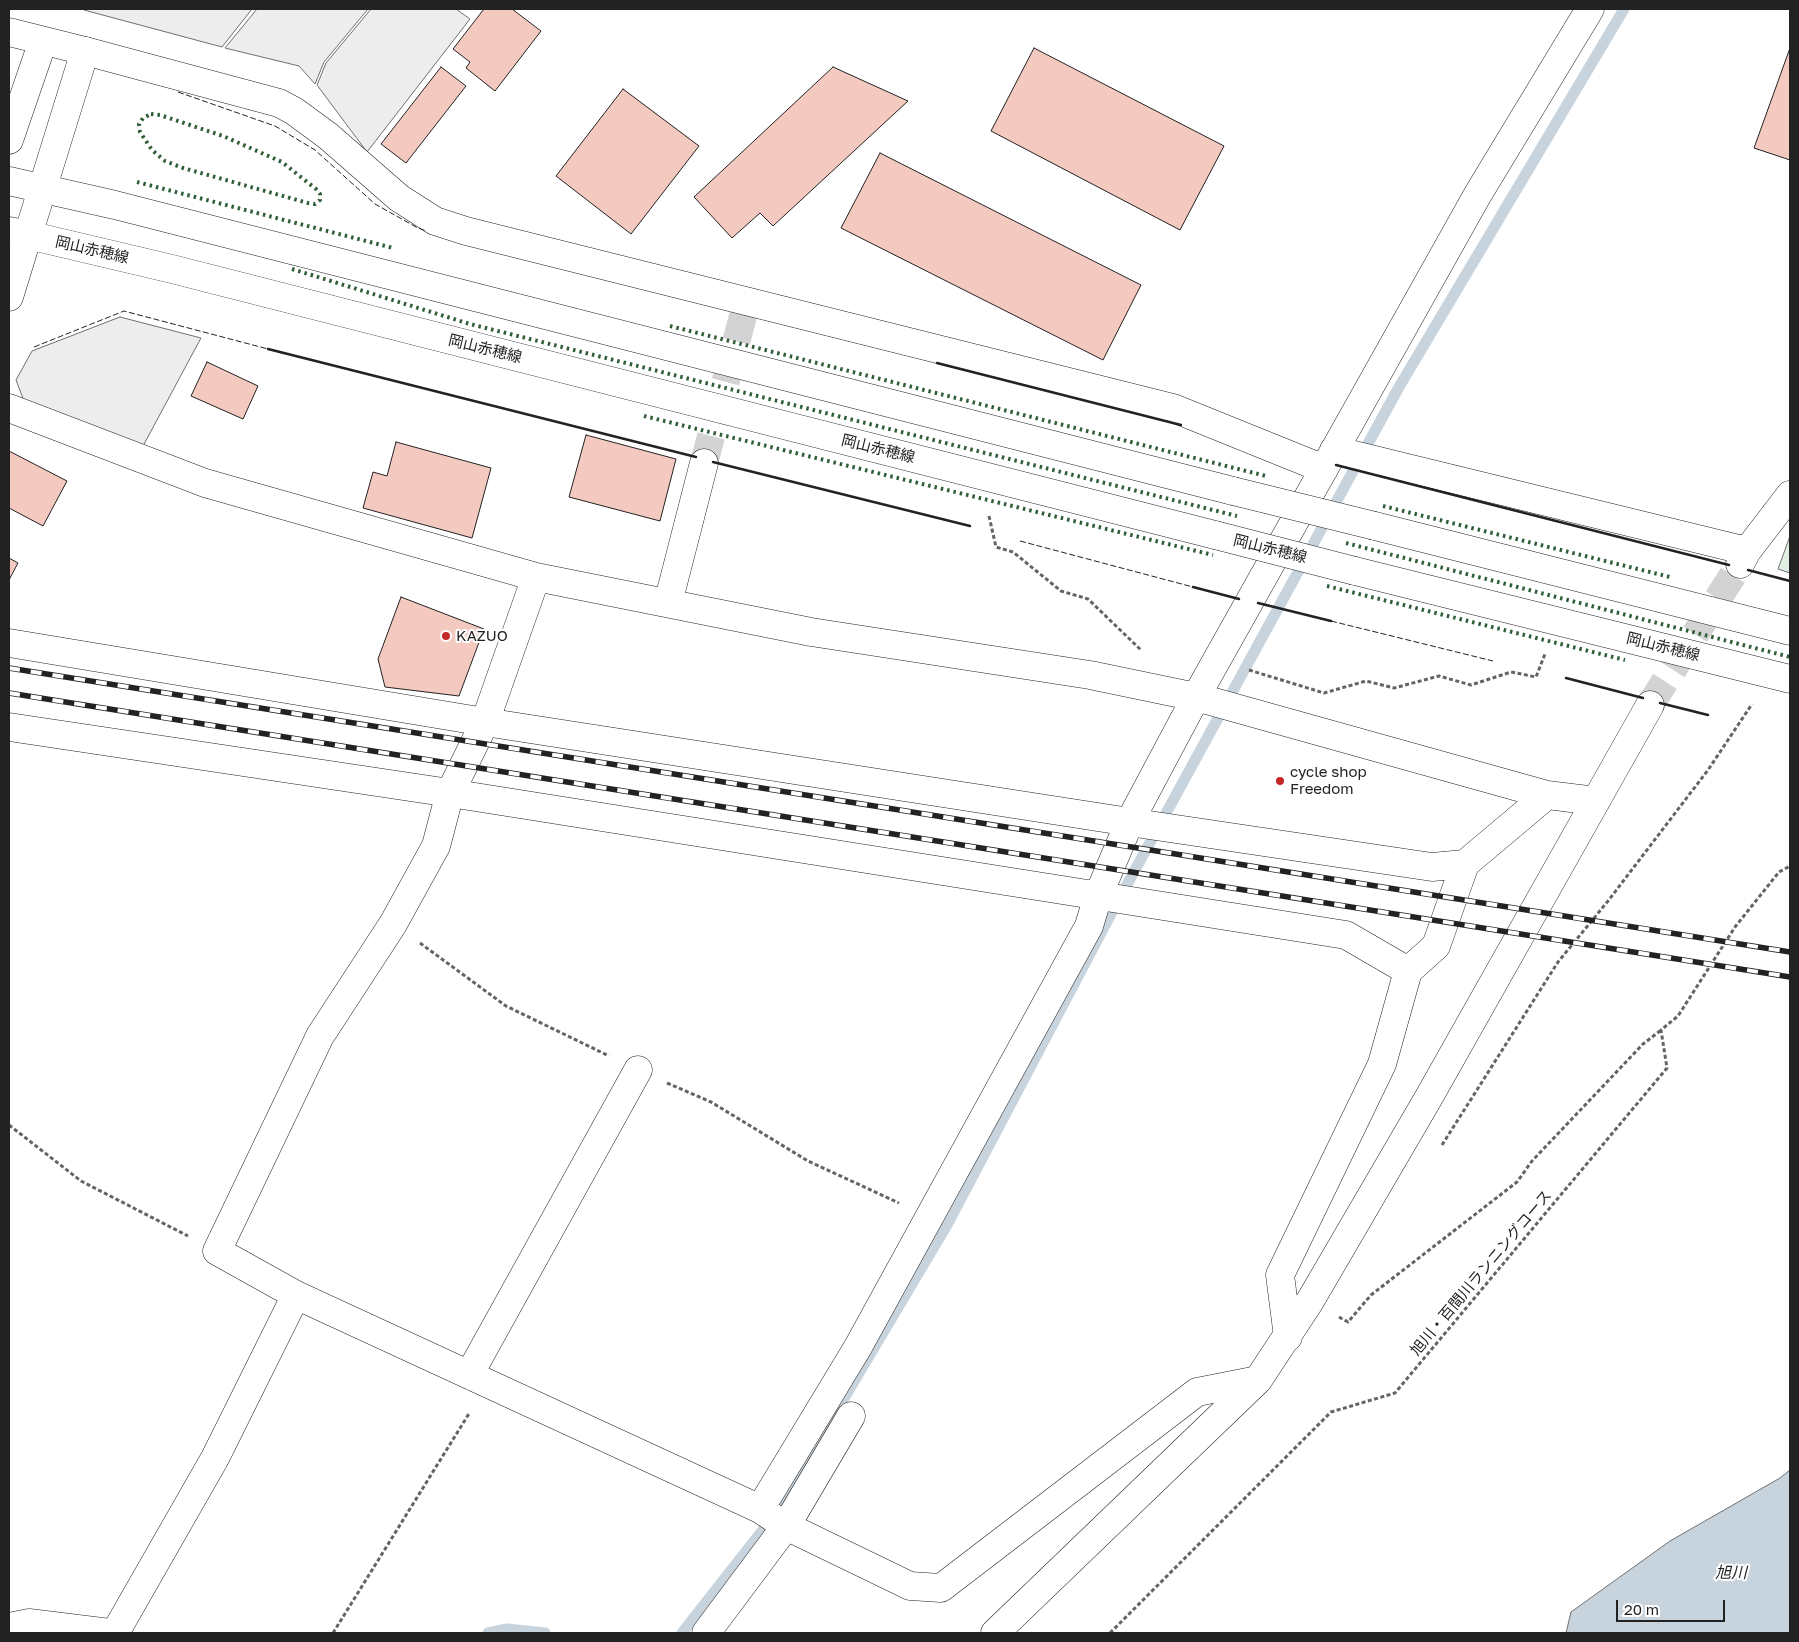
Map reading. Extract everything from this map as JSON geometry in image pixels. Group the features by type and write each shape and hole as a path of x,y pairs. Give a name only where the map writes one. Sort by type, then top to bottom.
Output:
{"street":[{"path":"706,1633 772,1517 853,1355 1089,926 1114,898 1139,823 1334,457 1478,194 1590,9"},
{"path":"9,32 279,103 294,111 328,136 399,198 435,221 466,231 1173,408 1334,457 1376,460 1743,558 1790,495"},
{"path":"9,140 43,41"},
{"path":"9,298 18,233 42,189 85,51"},
{"path":"9,181 134,210 1233,491 1790,631"},
{"name":"岡山赤穂線","path":"18,233 172,269 1355,571 1790,679"},
{"path":"9,408 205,483 536,577 812,632 1090,675 1205,700 1547,794 1596,801"},
{"path":"668,603 704,463"},
{"path":"536,577 485,722 450,793 436,846 394,924 320,1036 217,1251 296,1295 772,1517 910,1586 941,1588 1197,1392 1258,1380"},
{"path":"9,643 485,722 1139,823 1432,866 1465,864"},
{"path":"995,1633 1258,1380 1310,1301 1650,705"},
{"path":"9,727 450,793 1346,935 1408,971"},
{"path":"1288,1337 1280,1275 1382,1064 1408,971 1436,946 1465,864 1547,794"},
{"path":"479,1380 638,1070"},
{"path":"115,1633 215,1458 296,1295"},
{"path":"772,1517 851,1416"},
{"path":"9,1626 29,1623 110,1633"}],"path":[{"path":"989,516 996,547 1013,552 1061,591 1088,599 1131,642"},
{"path":"1258,674 1324,693 1366,681 1394,688 1439,676 1470,685 1511,672 1536,677 1545,654"},
{"path":"1438,1151 1558,962 1608,901 1708,770 1752,704"},
{"path":"1310,1301 1348,1322 1372,1295 1517,1182 1539,1154 1643,1044 1678,1016 1735,927 1779,872 1790,866"},
{"name":"旭川・百間川ランニングコース","path":"1110,1633 1331,1412 1395,1392 1667,1068 1660,1030"},
{"path":"9,1125 81,1181 217,1251"},
{"path":"333,1633 479,1380"}],"green space":[{"path":"1790,536 1790,573 1778,569"}],"shaded area":[{"path":"85,9 252,9 222,47"},
{"path":"257,9 368,9 324,62 315,84 299,66 225,48"},
{"path":"371,9 456,9 470,19 367,152 317,85 326,63"},
{"path":"120,317 201,338 143,446 24,401 16,380 32,351"}],"water":[{"name":"旭川","path":"1790,1470 1790,1633 1566,1633 1571,1612 1670,1541 1780,1478"}],"building":[{"path":"484,9 512,9 541,31 495,91 466,68 470,62 453,49"},
{"path":"1034,48 1224,146 1180,230 991,131"},
{"path":"1790,48 1790,160 1754,148"},
{"path":"441,67 466,86 406,163 381,144"},
{"path":"833,67 908,101 773,226 760,213 732,238 694,197"},
{"path":"623,89 699,146 631,234 556,176"},
{"path":"880,153 1141,285 1103,360 841,228"},
{"path":"207,362 258,386 243,419 191,396"},
{"path":"586,435 676,459 660,521 569,497"},
{"path":"396,442 491,468 472,538 363,508 373,472 387,476"},
{"path":"9,451 67,481 43,526 9,508"},
{"path":"9,558 18,563 9,580"},
{"path":"401,597 484,629 459,696 385,687 378,659"}],"waterway":[{"path":"682,1633 774,1516 947,1225 1112,912 1399,387 1624,9"},
{"path":"488,1633 507,1629 545,1633"}],"tunnel":[{"path":"704,463 747,301"},
{"path":"1650,705 1740,564"}],"railway":[{"path":"9,668 1790,952"},
{"path":"9,693 1790,977"}],"hedge":[{"path":"151,114 160,115 223,136 282,162 316,189 320,194 320,200 315,204 308,203 183,168 165,161 152,150 140,132 139,124 143,118 151,114"},
{"path":"137,182 393,248"},
{"path":"292,269 470,324 1237,516"},
{"path":"670,326 1266,476"},
{"path":"644,416 1213,555"},
{"path":"1383,506 1670,577"},
{"path":"1346,543 1790,657"},
{"path":"1327,586 1625,660"}],"fence":[{"path":"178,92 275,126 315,150 375,204 426,231"},
{"path":"34,347 124,311 268,349"},
{"path":"1020,541 1193,587"},
{"path":"1331,621 1493,661"}],"wall":[{"path":"268,349 696,457"},
{"path":"937,363 1181,425"},
{"path":"713,462 970,526"},
{"path":"1336,465 1729,565"},
{"path":"1748,570 1790,581"},
{"path":"1193,587 1239,599"},
{"path":"1258,603 1331,621"},
{"path":"1566,678 1643,698"},
{"path":"1660,703 1708,715"}],"place":[{"name":"KAZUO","path":"446,636"},
{"name":"cycle shop Freedom","path":"1280,781"}]}
